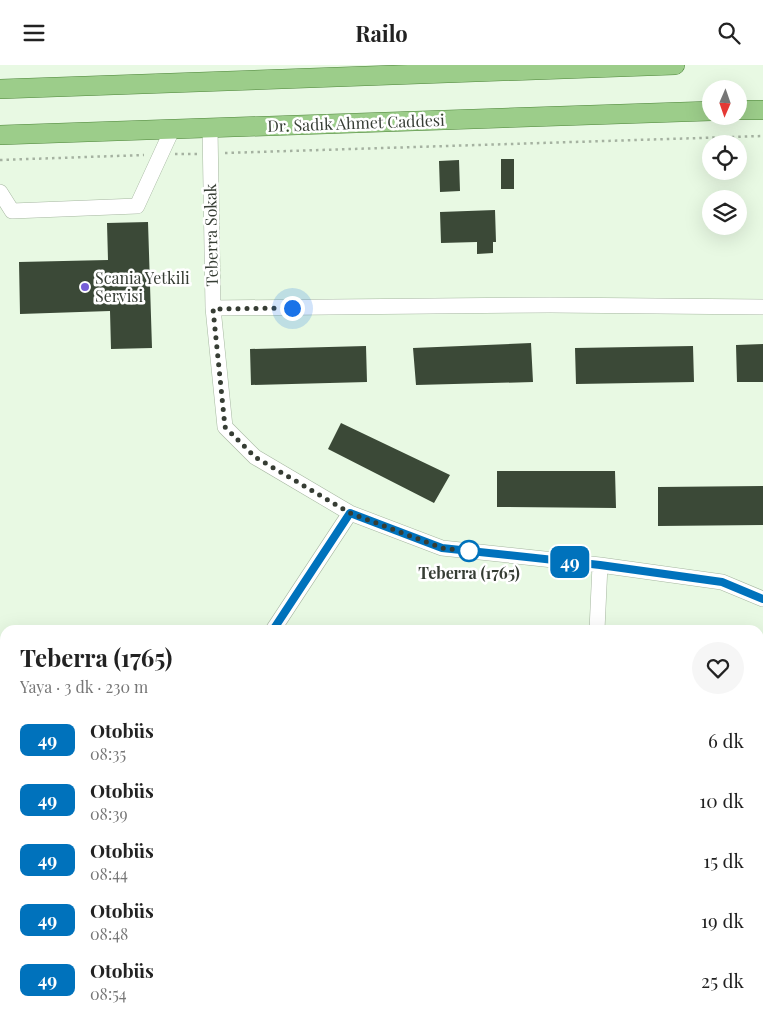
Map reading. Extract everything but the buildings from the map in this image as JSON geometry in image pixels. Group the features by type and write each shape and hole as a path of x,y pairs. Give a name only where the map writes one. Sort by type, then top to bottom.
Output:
{"main road":[{"path":"0,89 674,65"},
{"path":"748,111 763,110"},
{"name":"Dr. Sadık Ahmet Caddesi","path":"0,135 702,111"}],"street":[{"name":"Teberra Sokak","path":"210,129 213,309 225,427 255,457 350,513 442,548 600,565 722,582 763,599"},
{"path":"0,192 12,211 136,206 172,130"},
{"path":"213,309 550,305 763,307"},
{"path":"276,625 350,513"},
{"path":"597,625 600,565"}],"path":[{"path":"0,160 763,136"}],"bus line":[{"name":"49","path":"276,625 350,513 442,548 600,565 722,582 763,599"}],"place":[{"name":"Scania Yetkili Servisi","path":"85,287"},
{"name":"Teberra (1765)","path":"469,551"}],"route":[{"path":"292,308 213,309 225,427 255,457 350,513 442,548 469,551"}]}
